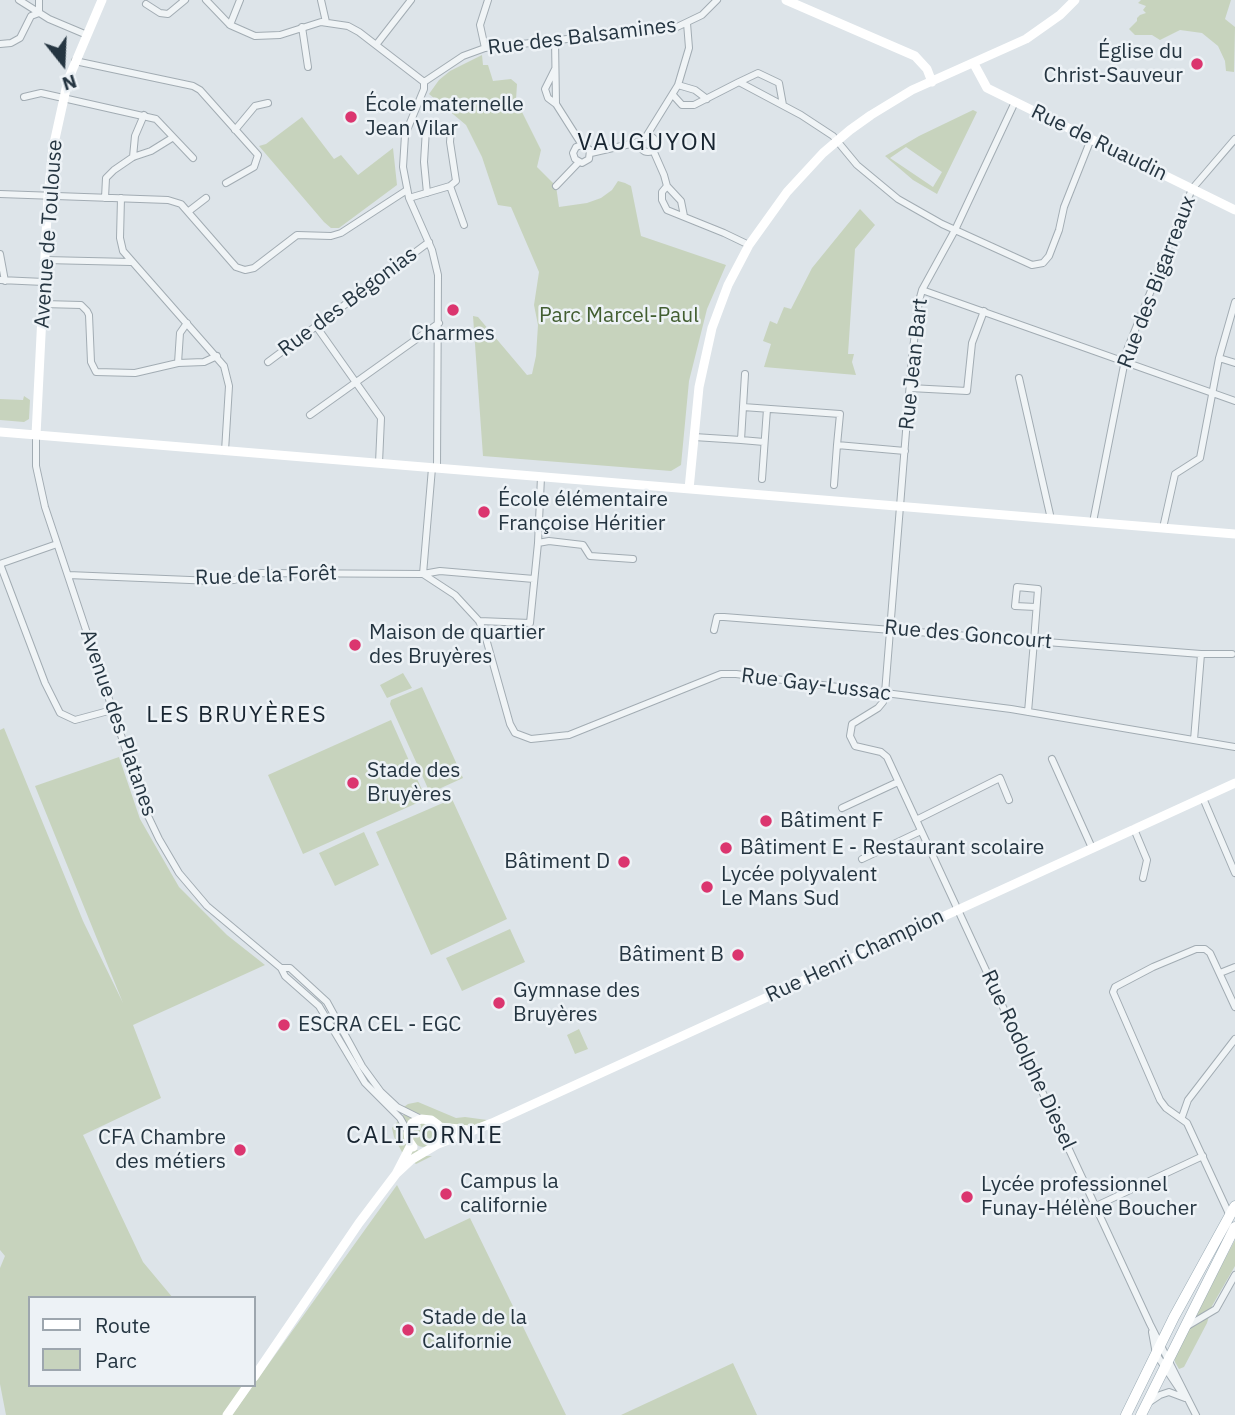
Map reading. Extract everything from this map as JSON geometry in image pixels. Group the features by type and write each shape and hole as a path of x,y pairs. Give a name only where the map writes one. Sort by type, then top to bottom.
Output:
{"main road":[{"path":"1126,1415 1169,1326 1235,1206"},
{"path":"1141,1414 1235,1227"},
{"path":"1169,1326 1173,1335 1182,1330"}],"street":[{"path":"19,0 38,13 87,36"},
{"path":"38,13 39,0"},
{"name":"Avenue de Toulouse","path":"36,435 48,196 53,148 63,99 75,61 102,0"},
{"path":"146,5 160,13 168,14 185,0"},
{"path":"205,0 230,25 248,34 262,37 280,35 326,22 348,26 424,82 424,89 405,135 403,167 409,198 429,242 439,275 435,468 423,574"},
{"path":"230,25 240,0"},
{"path":"321,0 326,22"},
{"path":"376,45 411,0"},
{"path":"485,48 480,25 488,0"},
{"name":"Rue des Balsamines","path":"424,82 463,56 485,48 666,29 702,15 717,0"},
{"path":"786,0 915,56 927,69 932,82"},
{"path":"689,489 699,387 712,328 728,285 749,245 787,192 849,130 895,100 1026,39 1051,22 1070,2"},
{"path":"0,44 11,43 20,38 31,16 38,13"},
{"path":"591,153 639,142 647,135 678,85 690,48 687,23"},
{"path":"302,27 308,67"},
{"path":"555,39 555,69 545,89 548,98 556,104 582,145 589,148 591,153"},
{"path":"75,61 193,86 200,90 258,155 254,167 226,183"},
{"name":"Rue de Ruaudin","path":"974,64 987,88 1235,210"},
{"path":"673,95 682,105 688,106 758,73 779,83 783,105"},
{"path":"739,82 801,115 837,141 857,165 898,198 955,230 1032,265 1043,263 1049,256 1057,238 1064,207 1091,139"},
{"path":"678,85 695,90 707,99"},
{"path":"24,97 41,93 156,119 193,158"},
{"name":"Rue Jean Bart","path":"885,694 919,301 1015,102"},
{"path":"235,130 254,106 268,103"},
{"path":"134,157 135,136 144,116"},
{"path":"426,129 424,162 427,193"},
{"path":"409,198 450,186 456,181 450,142 451,130"},
{"path":"647,135 653,137 656,142 653,150 667,186 681,201 684,216"},
{"path":"105,198 106,178 114,170 172,138"},
{"name":"Rue des Bigarreaux","path":"1093,522 1124,361 1192,189 1235,139"},
{"path":"639,142 644,151 653,150"},
{"path":"579,162 573,153 576,147 582,145"},
{"path":"556,186 579,162 587,161 591,153"},
{"path":"450,186 464,225"},
{"path":"667,186 662,192 667,210 749,245"},
{"path":"0,194 168,200 181,204 236,267 245,270 254,268 297,235 331,236 341,233 407,190"},
{"path":"121,198 120,238 123,251 217,356 227,374 229,386 225,450"},
{"path":"189,211 206,198"},
{"name":"Rue des Bégonias","path":"268,362 429,242"},
{"path":"0,254 3,280 44,282"},
{"path":"45,260 131,262"},
{"path":"922,290 1235,401"},
{"path":"1163,528 1175,474 1199,458 1219,358 1235,302"},
{"path":"43,304 81,305 87,311 91,362 96,372 135,373 178,363 204,362 217,356"},
{"path":"910,388 967,391 972,343 984,311"},
{"path":"178,363 180,333 187,323"},
{"path":"310,415 439,323"},
{"path":"316,326 381,418 379,463"},
{"path":"1219,358 1235,363"},
{"path":"741,440 745,374"},
{"path":"1019,378 1051,519"},
{"path":"743,407 840,414 834,485"},
{"path":"762,479 766,409"},
{"path":"0,432 1235,534"},
{"name":"Avenue des Platanes","path":"36,435 39,486 148,816 179,873 216,915 281,968 285,976 318,1006 365,1083 400,1118 408,1132"},
{"path":"694,437 764,442"},
{"path":"837,445 905,452"},
{"path":"479,621 530,623 541,477"},
{"path":"538,543 549,541 583,545 590,556 633,559"},
{"path":"57,544 0,564 45,682 60,713 75,720 112,710"},
{"name":"Rue de la Forêt","path":"68,575 214,582 261,573 423,574 440,571 534,579"},
{"name":"Rue Gay-Lussac","path":"423,574 455,595 479,621 510,724 515,733 531,739 569,735 721,674 1028,712 1235,747"},
{"path":"1028,712 1038,589 1017,587 1015,606 1036,607"},
{"name":"Rue des Goncourt","path":"714,630 717,617 724,617 1201,654 1232,654"},
{"path":"1194,740 1201,654"},
{"name":"Rue Rodolphe Diesel","path":"885,694 878,708 852,724 850,736 855,746 881,752 887,757 1150,1324"},
{"path":"1052,759 1092,848"},
{"path":"916,820 1000,778 1009,800"},
{"path":"842,808 898,782"},
{"name":"Rue Henri Champion","path":"438,1144 475,1130 1235,783"},
{"path":"1203,798 1235,873"},
{"path":"1134,829 1147,860 1143,878"},
{"path":"862,859 921,831"},
{"path":"1230,1216 1187,1123 1166,1108 1153,1087 1116,1002 1115,987 1196,949 1205,949 1210,953 1235,1007"},
{"path":"1220,973 1235,967"},
{"name":"Avenue des Platanes","path":"281,968 290,968 327,1002 362,1066 381,1092 397,1107 421,1119"},
{"path":"1182,1117 1188,1100 1235,1039"},
{"path":"256,1374 407,1157 411,1145 408,1132 412,1123 421,1119 431,1120 439,1127 441,1136 438,1144 396,1174"},
{"name":"Rue Henri Champion","path":"439,1127 475,1130"},
{"path":"411,1145 424,1152"},
{"path":"1096,1206 1203,1156"},
{"path":"1182,1330 1216,1309 1235,1275"},
{"path":"1150,1324 1161,1344 1166,1363 1188,1399"},
{"path":"1150,1324 1156,1354 1166,1363 1196,1415"},
{"path":"227,1415 247,1387"},
{"path":"1141,1414 1156,1397 1165,1393 1188,1399"}],"green space":[{"path":"1141,0 1231,0 1225,19 1235,27 1234,72 1226,71 1218,46 1202,33 1180,30 1160,40 1152,35 1135,35 1129,29 1140,15 1146,13 1143,10 1146,6 1138,3"},
{"name":"Parc Marcel-Paul","path":"482,55 483,65 488,65 493,81 511,79 517,84 516,100 541,150 537,167 556,186 559,207 601,198 612,190 618,181 625,183 631,186 641,236 726,265 707,309 689,381 681,465 671,471 483,456 473,316 478,317 527,375 532,374 536,356 538,325 534,305 539,272 511,207 498,205 482,157 466,125 429,94 450,71"},
{"path":"973,110 977,112 937,194 913,180 885,156","holes":["906,147 942,172 933,187 890,158"]},
{"path":"302,117 334,159 341,155 358,175 393,148 397,185 339,228 331,228 324,222 259,146 266,144"},
{"path":"860,209 875,225 855,249 848,354 854,354 852,362 856,375 764,367 771,344 763,341 770,321 777,324 784,307 791,309 812,268"},
{"path":"24,396 30,400 29,419 24,422 0,420 0,399 23,400"},
{"path":"403,673 412,688 387,698 380,685"},
{"path":"422,687 463,778 430,793 390,704 391,700"},
{"path":"391,720 426,799 303,854 268,775"},
{"path":"4,728 83,921 123,1003 35,786 119,757 140,819 179,887 227,935 265,965 133,1025 161,1098 83,1135 143,1262 171,1296 28,1296 28,1387 246,1387 227,1415 6,1415 0,1384 0,1268 5,1256 0,1250 0,730"},
{"path":"452,799 507,919 431,955 376,832"},
{"path":"364,832 379,865 335,886 319,853"},
{"path":"510,929 525,962 462,991 446,958"},
{"path":"579,1029 588,1049 575,1054 567,1035"},
{"path":"418,1102 456,1118 487,1120 476,1130 441,1138 431,1120 410,1126 414,1148 419,1151 420,1156 432,1156 416,1164 403,1154 392,1128 406,1112 401,1109"},
{"path":"424,1123 435,1130 436,1135 429,1146 424,1147 413,1140 412,1135 419,1124"},
{"name":"Stade de la Californie","path":"397,1185 425,1239 470,1218 566,1415 232,1415 252,1387 256,1387 256,1382"},
{"path":"1235,1240 1235,1266 1212,1306 1207,1323 1184,1367 1179,1369 1174,1354"},
{"path":"733,1363 757,1415 621,1415"}],"place":[{"name":"Église du Christ-Sauveur","path":"1197,64"},
{"name":"École maternelle Jean Vilar","path":"351,117"},
{"name":"Charmes","path":"453,310"},
{"name":"École élémentaire Françoise Héritier","path":"484,512"},
{"name":"Maison de quartier des Bruyères","path":"355,645"},
{"name":"Stade des Bruyères","path":"353,783"},
{"name":"Bâtiment F","path":"766,821"},
{"name":"Bâtiment E - Restaurant scolaire","path":"726,848"},
{"name":"Bâtiment D","path":"624,862"},
{"name":"Lycée polyvalent Le Mans Sud","path":"707,887"},
{"name":"Bâtiment B","path":"738,955"},
{"name":"Gymnase des Bruyères","path":"499,1003"},
{"name":"ESCRA CEL - EGC","path":"284,1025"},
{"name":"CFA Chambre des métiers","path":"240,1150"},
{"name":"Campus la californie","path":"446,1194"},
{"name":"Lycée professionnel Funay-Hélène Boucher","path":"967,1197"},
{"name":"Stade de la Californie","path":"408,1330"}],"district":[{"name":"VAUGUYON","path":"648,143"},
{"name":"LES BRUYÈRES","path":"237,715"},
{"name":"CALIFORNIE","path":"425,1136"}]}
